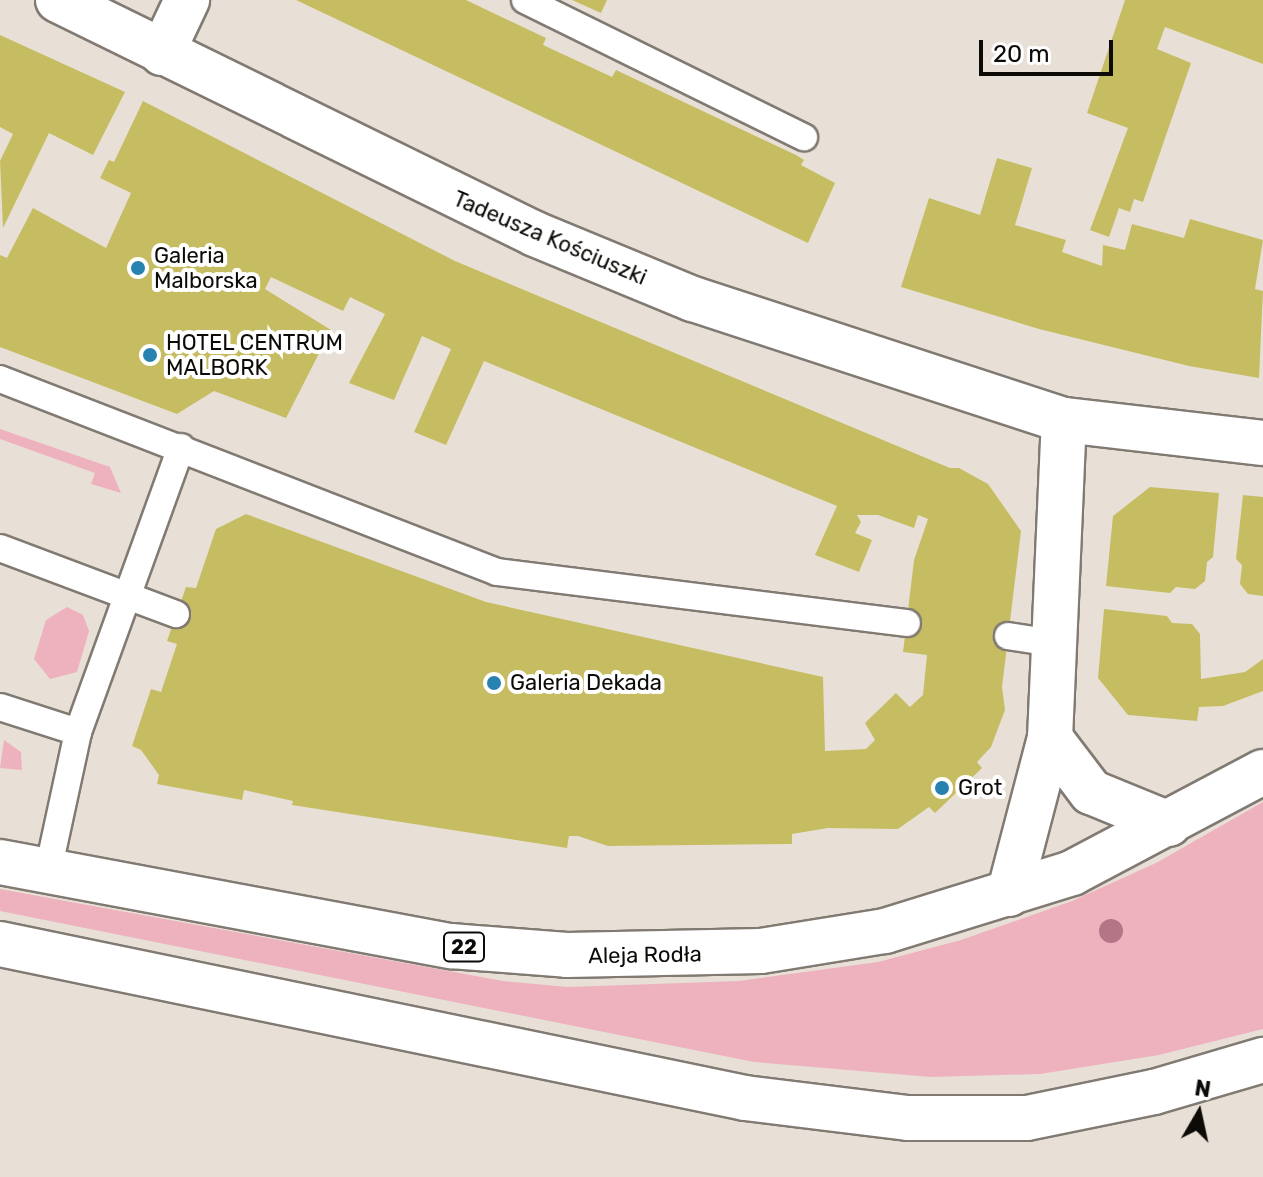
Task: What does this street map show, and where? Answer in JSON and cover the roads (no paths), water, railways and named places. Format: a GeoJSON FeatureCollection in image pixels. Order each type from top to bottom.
{"type":"FeatureCollection","features":[{"type":"Feature","properties":{"kind":"main road","name":"Tadeusza Kościuszki"},"geometry":{"type":"LineString","coordinates":[[58,0],[453,196],[600,261],[827,346],[1064,420],[1263,443]]}},
{"type":"Feature","properties":{"kind":"main road"},"geometry":{"type":"LineString","coordinates":[[162,53],[187,0]]}},
{"type":"Feature","properties":{"kind":"main road"},"geometry":{"type":"LineString","coordinates":[[1009,894],[1050,738],[1064,420]]}},
{"type":"Feature","properties":{"kind":"main road"},"geometry":{"type":"LineString","coordinates":[[1050,738],[1091,792],[1169,824]]}},
{"type":"Feature","properties":{"kind":"main road","name":"Aleja Rodła"},"geometry":{"type":"LineString","coordinates":[[0,862],[451,946],[567,955],[761,951],[885,931],[1072,873],[1263,772]]}},
{"type":"Feature","properties":{"kind":"main road"},"geometry":{"type":"LineString","coordinates":[[0,944],[745,1098],[908,1118],[1027,1118],[1154,1092],[1263,1060]]}},
{"type":"Feature","properties":{"kind":"lane"},"geometry":{"type":"LineString","coordinates":[[528,1],[804,137]]}},
{"type":"Feature","properties":{"kind":"lane"},"geometry":{"type":"LineString","coordinates":[[0,379],[497,572],[907,623]]}},
{"type":"Feature","properties":{"kind":"lane"},"geometry":{"type":"LineString","coordinates":[[48,871],[78,732],[181,447]]}},
{"type":"Feature","properties":{"kind":"lane"},"geometry":{"type":"LineString","coordinates":[[0,548],[176,614]]}},
{"type":"Feature","properties":{"kind":"lane"},"geometry":{"type":"LineString","coordinates":[[1008,636],[1054,643]]}},
{"type":"Feature","properties":{"kind":"lane"},"geometry":{"type":"LineString","coordinates":[[0,707],[78,732]]}},
{"type":"Feature","properties":{"kind":"place","name":"Galeria Malborska"},"geometry":{"type":"Point","coordinates":[138,268]}},
{"type":"Feature","properties":{"kind":"place","name":"HOTEL CENTRUM MALBORK"},"geometry":{"type":"Point","coordinates":[150,355]}},
{"type":"Feature","properties":{"kind":"place","name":"Galeria Dekada"},"geometry":{"type":"Point","coordinates":[494,683]}},
{"type":"Feature","properties":{"kind":"place","name":"Grot"},"geometry":{"type":"Point","coordinates":[942,788]}}]}
